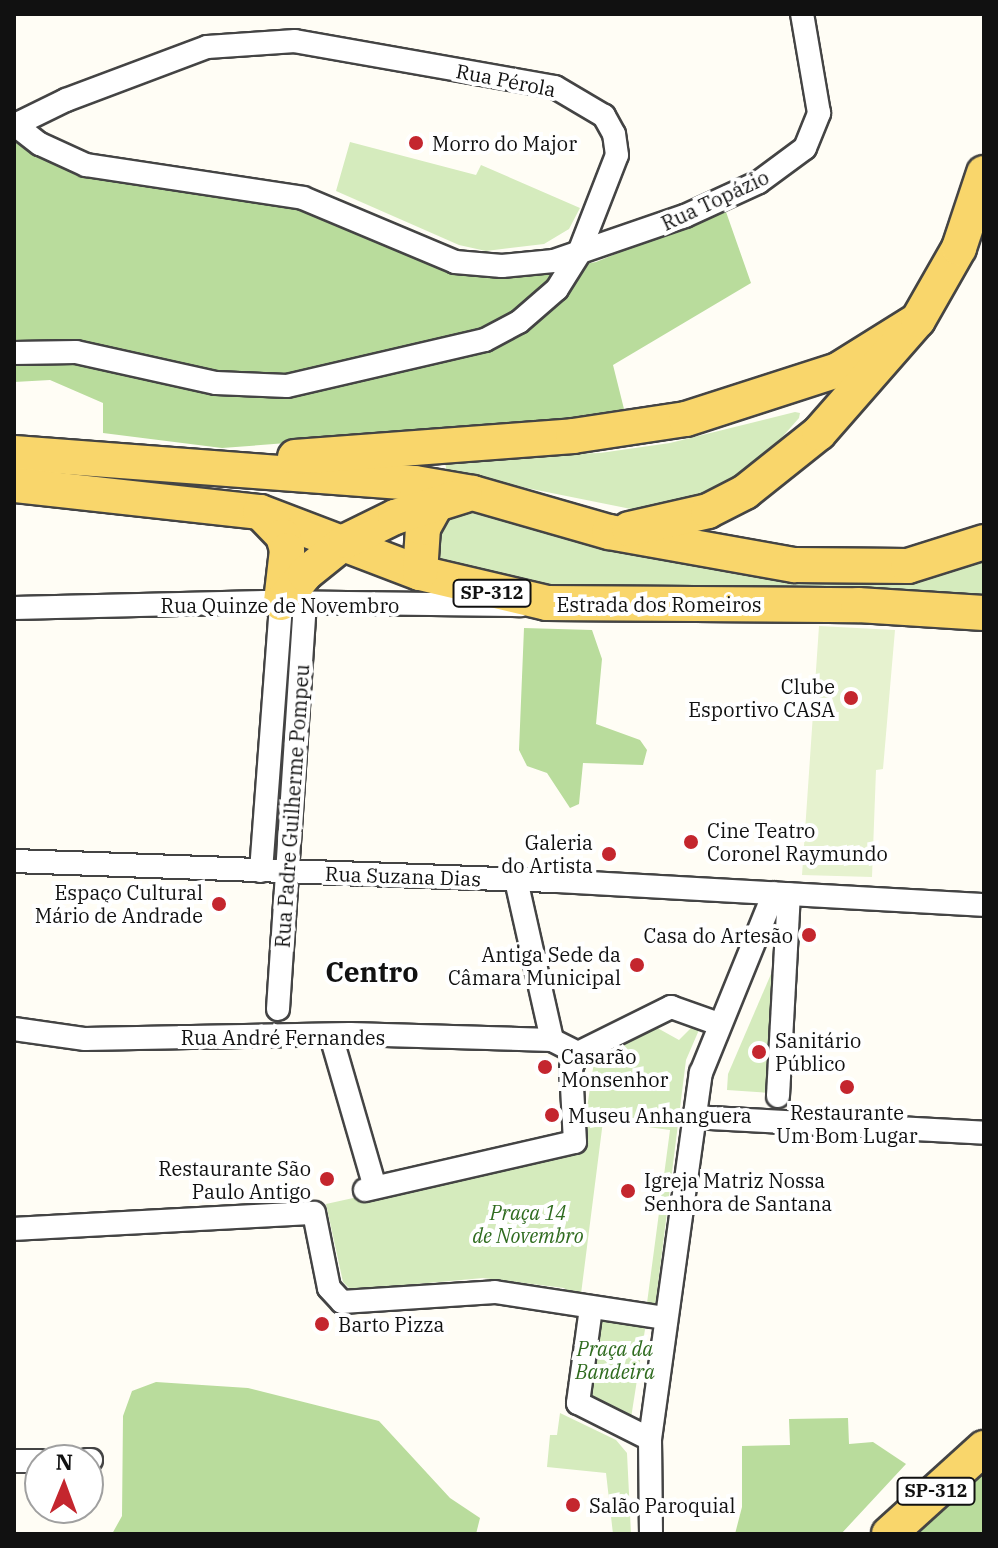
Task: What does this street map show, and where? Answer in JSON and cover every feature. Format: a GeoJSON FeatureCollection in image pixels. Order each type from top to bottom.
{"type":"FeatureCollection","features":[{"type":"Feature","properties":{"kind":"main road"},"geometry":{"type":"LineString","coordinates":[[609,532],[670,523],[745,492],[819,433],[918,320],[959,248],[984,173]]}},
{"type":"Feature","properties":{"kind":"main road"},"geometry":{"type":"LineString","coordinates":[[205,466],[440,443],[573,436],[686,419],[838,370],[918,320]]}},
{"type":"Feature","properties":{"kind":"main road"},"geometry":{"type":"LineString","coordinates":[[14,453],[205,466],[473,493],[609,532],[744,559],[863,568],[943,558],[984,542]]}},
{"type":"Feature","properties":{"kind":"main road","name":"Estrada dos Romeiros"},"geometry":{"type":"LineString","coordinates":[[14,485],[260,512],[346,541],[420,573],[547,603],[858,605],[984,613]]}},
{"type":"Feature","properties":{"kind":"main road"},"geometry":{"type":"LineString","coordinates":[[293,603],[305,574],[346,541],[437,503],[473,493]]}},
{"type":"Feature","properties":{"kind":"main road"},"geometry":{"type":"LineString","coordinates":[[420,573],[423,528],[437,503]]}},
{"type":"Feature","properties":{"kind":"main road"},"geometry":{"type":"LineString","coordinates":[[260,512],[283,536],[293,603]]}},
{"type":"Feature","properties":{"kind":"main road","name":"SP-312"},"geometry":{"type":"LineString","coordinates":[[889,1534],[984,1448]]}},
{"type":"Feature","properties":{"kind":"street","name":"Rua Topázio"},"geometry":{"type":"LineString","coordinates":[[578,255],[759,182],[805,148],[819,113],[802,14]]}},
{"type":"Feature","properties":{"kind":"street","name":"Rua Pérola"},"geometry":{"type":"LineString","coordinates":[[246,41],[295,41],[555,87],[584,100],[604,116],[614,134],[613,175],[578,255],[502,266],[455,262],[303,198],[86,165],[63,157],[14,125],[147,67],[246,41]]}},
{"type":"Feature","properties":{"kind":"street"},"geometry":{"type":"LineString","coordinates":[[14,353],[76,352],[216,383],[287,386],[485,340],[539,306],[578,255]]}},
{"type":"Feature","properties":{"kind":"street","name":"Rua Quinze de Novembro"},"geometry":{"type":"LineString","coordinates":[[14,608],[293,603],[484,608],[547,603]]}},
{"type":"Feature","properties":{"kind":"street","name":"Rua Padre Guilherme Pompeu"},"geometry":{"type":"LineString","coordinates":[[261,871],[293,603]]}},
{"type":"Feature","properties":{"kind":"street","name":"Rua Padre Guilherme Pompeu"},"geometry":{"type":"LineString","coordinates":[[278,1009],[286,872],[293,603]]}},
{"type":"Feature","properties":{"kind":"street","name":"Rua Suzana Dias"},"geometry":{"type":"LineString","coordinates":[[14,861],[516,880],[984,905]]}},
{"type":"Feature","properties":{"kind":"street"},"geometry":{"type":"LineString","coordinates":[[516,880],[552,1040],[578,1053]]}},
{"type":"Feature","properties":{"kind":"street"},"geometry":{"type":"LineString","coordinates":[[651,1534],[650,1439],[664,1318],[701,1073],[719,1024],[782,894]]}},
{"type":"Feature","properties":{"kind":"street"},"geometry":{"type":"LineString","coordinates":[[778,1096],[782,894]]}},
{"type":"Feature","properties":{"kind":"street"},"geometry":{"type":"LineString","coordinates":[[331,1036],[370,1188],[575,1142],[571,1068],[578,1053],[671,1007],[719,1024]]}},
{"type":"Feature","properties":{"kind":"street","name":"Rua André Fernandes"},"geometry":{"type":"LineString","coordinates":[[14,1029],[85,1039],[331,1036],[552,1040]]}},
{"type":"Feature","properties":{"kind":"street"},"geometry":{"type":"LineString","coordinates":[[693,1117],[984,1133]]}},
{"type":"Feature","properties":{"kind":"street"},"geometry":{"type":"LineString","coordinates":[[14,1229],[314,1213],[329,1288],[342,1302],[495,1292],[664,1318]]}},
{"type":"Feature","properties":{"kind":"street"},"geometry":{"type":"LineString","coordinates":[[591,1308],[578,1403],[650,1439]]}},
{"type":"Feature","properties":{"kind":"green space"},"geometry":{"type":"Polygon","coordinates":[[[14,141],[66,169],[265,194],[454,270],[538,273],[596,262],[725,209],[751,283],[613,365],[626,417],[222,448],[103,433],[103,403],[50,380],[14,382],[14,141]]]}},
{"type":"Feature","properties":{"kind":"green space"},"geometry":{"type":"Polygon","coordinates":[[[350,142],[476,175],[481,165],[580,208],[569,229],[544,244],[486,251],[459,245],[336,191],[350,142]]]}},
{"type":"Feature","properties":{"kind":"green space"},"geometry":{"type":"Polygon","coordinates":[[[800,413],[799,418],[777,443],[717,493],[641,511],[447,472],[445,463],[451,458],[600,453],[670,443],[800,413]]]}},
{"type":"Feature","properties":{"kind":"green space"},"geometry":{"type":"Polygon","coordinates":[[[465,511],[597,545],[984,552],[984,599],[564,592],[439,564],[430,546],[445,513],[465,511]]]}},
{"type":"Feature","properties":{"kind":"green space","name":"Clube Esportivo CASA"},"geometry":{"type":"Polygon","coordinates":[[[819,626],[895,630],[883,769],[876,770],[872,877],[802,875],[819,626]]]}},
{"type":"Feature","properties":{"kind":"green space"},"geometry":{"type":"Polygon","coordinates":[[[524,628],[592,630],[602,659],[596,724],[640,740],[647,750],[643,765],[583,763],[579,804],[570,808],[547,773],[527,766],[519,750],[524,628]]]}},
{"type":"Feature","properties":{"kind":"green space"},"geometry":{"type":"Polygon","coordinates":[[[771,974],[777,976],[770,1093],[727,1090],[728,1074],[771,974]]]}},
{"type":"Feature","properties":{"kind":"green space","name":"Praça 14 de Novembro"},"geometry":{"type":"Polygon","coordinates":[[[698,1021],[702,1023],[686,1060],[655,1308],[580,1300],[564,1288],[483,1278],[351,1290],[343,1282],[326,1204],[581,1148],[595,1055],[652,1025],[679,1040],[698,1021]],[[603,1121],[581,1294],[647,1303],[670,1130],[603,1121]]]}},
{"type":"Feature","properties":{"kind":"green space","name":"Praça da Bandeira"},"geometry":{"type":"Polygon","coordinates":[[[597,1315],[646,1323],[631,1418],[585,1396],[597,1315]]]}},
{"type":"Feature","properties":{"kind":"green space"},"geometry":{"type":"Polygon","coordinates":[[[156,1382],[248,1388],[379,1421],[450,1498],[480,1518],[476,1534],[112,1534],[122,1516],[123,1416],[132,1391],[156,1382]]]}},
{"type":"Feature","properties":{"kind":"green space"},"geometry":{"type":"Polygon","coordinates":[[[560,1413],[616,1440],[627,1453],[631,1534],[613,1534],[606,1473],[547,1467],[550,1435],[557,1435],[560,1413]]]}},
{"type":"Feature","properties":{"kind":"green space"},"geometry":{"type":"Polygon","coordinates":[[[848,1418],[849,1444],[873,1442],[906,1464],[841,1534],[735,1534],[742,1507],[742,1446],[790,1445],[789,1419],[848,1418]]]}},
{"type":"Feature","properties":{"kind":"green space"},"geometry":{"type":"Polygon","coordinates":[[[984,1472],[984,1534],[916,1534],[984,1472]]]}},
{"type":"Feature","properties":{"kind":"place","name":"Morro do Major"},"geometry":{"type":"Point","coordinates":[416,143]}},
{"type":"Feature","properties":{"kind":"place","name":"Clube Esportivo CASA"},"geometry":{"type":"Point","coordinates":[851,698]}},
{"type":"Feature","properties":{"kind":"place","name":"Cine Teatro Coronel Raymundo"},"geometry":{"type":"Point","coordinates":[691,842]}},
{"type":"Feature","properties":{"kind":"place","name":"Galeria do Artista"},"geometry":{"type":"Point","coordinates":[609,854]}},
{"type":"Feature","properties":{"kind":"place","name":"Espaço Cultural Mário de Andrade"},"geometry":{"type":"Point","coordinates":[219,904]}},
{"type":"Feature","properties":{"kind":"place","name":"Casa do Artesão"},"geometry":{"type":"Point","coordinates":[809,935]}},
{"type":"Feature","properties":{"kind":"place","name":"Antiga Sede da Câmara Municipal"},"geometry":{"type":"Point","coordinates":[637,965]}},
{"type":"Feature","properties":{"kind":"place","name":"Sanitário Público"},"geometry":{"type":"Point","coordinates":[759,1052]}},
{"type":"Feature","properties":{"kind":"place","name":"Casarão Monsenhor"},"geometry":{"type":"Point","coordinates":[545,1067]}},
{"type":"Feature","properties":{"kind":"place","name":"Restaurante Um Bom Lugar"},"geometry":{"type":"Point","coordinates":[847,1087]}},
{"type":"Feature","properties":{"kind":"place","name":"Museu Anhanguera"},"geometry":{"type":"Point","coordinates":[552,1115]}},
{"type":"Feature","properties":{"kind":"place","name":"Restaurante São Paulo Antigo"},"geometry":{"type":"Point","coordinates":[327,1179]}},
{"type":"Feature","properties":{"kind":"place","name":"Igreja Matriz Nossa Senhora de Santana"},"geometry":{"type":"Point","coordinates":[628,1191]}},
{"type":"Feature","properties":{"kind":"place","name":"Barto Pizza"},"geometry":{"type":"Point","coordinates":[322,1324]}},
{"type":"Feature","properties":{"kind":"place","name":"Salão Paroquial"},"geometry":{"type":"Point","coordinates":[573,1505]}},
{"type":"Feature","properties":{"kind":"district","name":"Centro"},"geometry":{"type":"Point","coordinates":[372,972]}}]}
